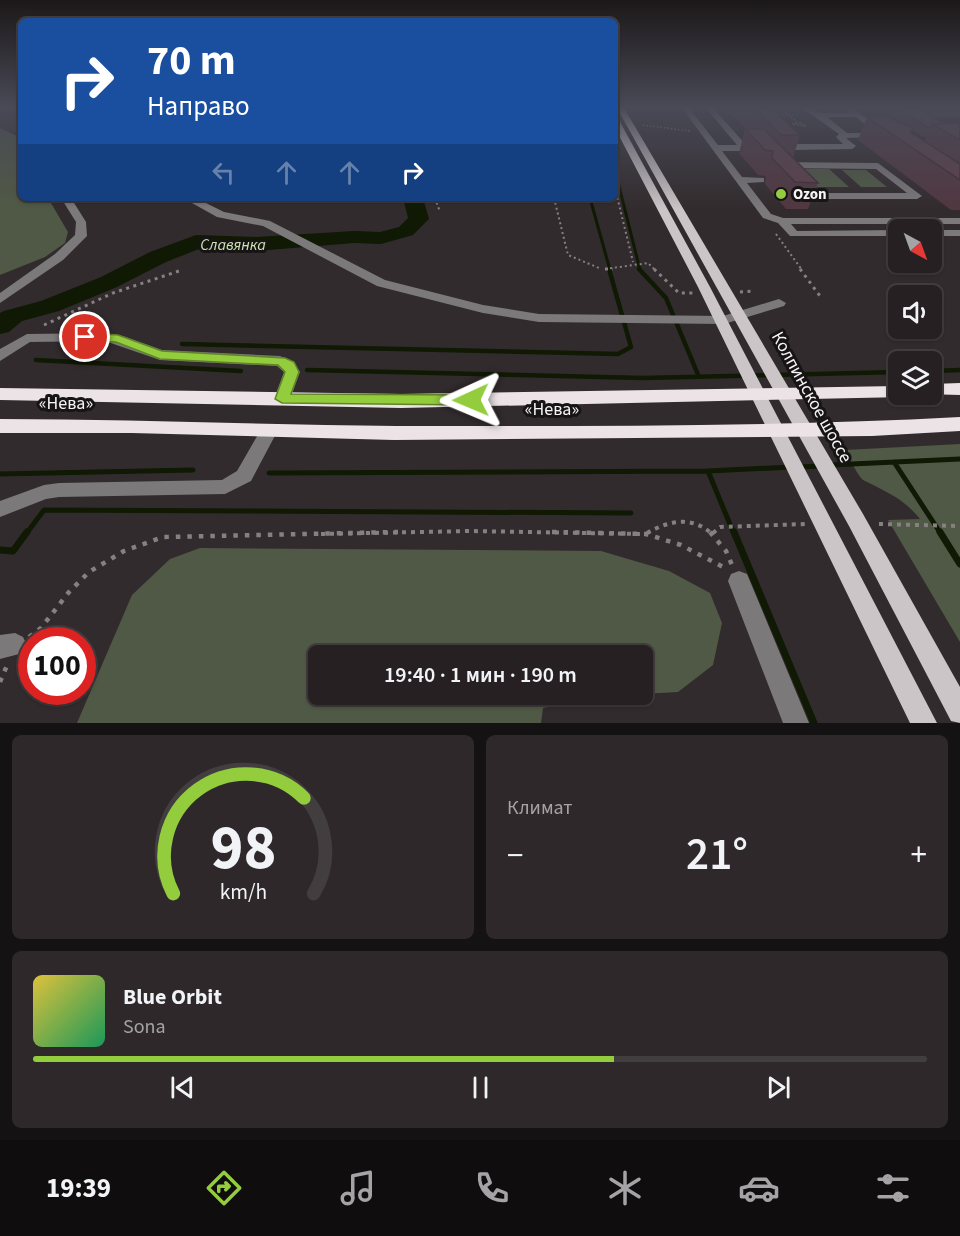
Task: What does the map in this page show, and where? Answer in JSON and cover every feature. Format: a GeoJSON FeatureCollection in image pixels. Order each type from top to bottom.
{"type":"FeatureCollection","features":[{"type":"Feature","properties":{"kind":"highway"},"geometry":{"type":"LineString","coordinates":[[942,390],[960,389]]}},
{"type":"Feature","properties":{"kind":"highway","name":"«Нева»"},"geometry":{"type":"LineString","coordinates":[[6,395],[402,402],[888,392]]}},
{"type":"Feature","properties":{"kind":"highway","name":"«Нева»"},"geometry":{"type":"LineString","coordinates":[[0,426],[394,433],[872,429],[960,424]]}},
{"type":"Feature","properties":{"kind":"main road"},"geometry":{"type":"LineString","coordinates":[[627,142],[704,287],[815,523],[924,723]]}},
{"type":"Feature","properties":{"kind":"main road","name":"Колпинское шоссе"},"geometry":{"type":"LineString","coordinates":[[640,142],[856,520],[960,711]]}},
{"type":"Feature","properties":{"kind":"street"},"geometry":{"type":"LineString","coordinates":[[710,142],[767,216],[782,221],[960,221]]}},
{"type":"Feature","properties":{"kind":"street"},"geometry":{"type":"LineString","coordinates":[[715,148],[744,148],[739,142]]}},
{"type":"Feature","properties":{"kind":"street"},"geometry":{"type":"LineString","coordinates":[[786,142],[791,147],[852,146],[846,142]]}},
{"type":"Feature","properties":{"kind":"street"},"geometry":{"type":"LineString","coordinates":[[776,165],[878,166],[917,196],[804,196],[785,180],[776,165]]}},
{"type":"Feature","properties":{"kind":"street"},"geometry":{"type":"LineString","coordinates":[[740,180],[761,180]]}},
{"type":"Feature","properties":{"kind":"street"},"geometry":{"type":"LineString","coordinates":[[0,299],[59,257],[81,236],[81,222],[68,201]]}},
{"type":"Feature","properties":{"kind":"street"},"geometry":{"type":"LineString","coordinates":[[195,201],[221,215],[266,223],[381,283],[472,307],[539,318],[724,320],[779,303]]}},
{"type":"Feature","properties":{"kind":"street"},"geometry":{"type":"LineString","coordinates":[[782,221],[794,234],[888,233]]}},
{"type":"Feature","properties":{"kind":"street"},"geometry":{"type":"LineString","coordinates":[[942,233],[960,233]]}},
{"type":"Feature","properties":{"kind":"street"},"geometry":{"type":"LineString","coordinates":[[0,356],[27,338],[105,337],[118,339],[160,355],[280,361],[289,365],[292,372],[282,399]]}},
{"type":"Feature","properties":{"kind":"street"},"geometry":{"type":"LineString","coordinates":[[0,509],[44,492],[59,490],[225,487],[244,476],[269,430]]}},
{"type":"Feature","properties":{"kind":"street"},"geometry":{"type":"LineString","coordinates":[[739,581],[796,723]]}},
{"type":"Feature","properties":{"kind":"path"},"geometry":{"type":"LineString","coordinates":[[618,199],[635,263]]}},
{"type":"Feature","properties":{"kind":"path"},"geometry":{"type":"LineString","coordinates":[[436,201],[440,212]]}},
{"type":"Feature","properties":{"kind":"path"},"geometry":{"type":"LineString","coordinates":[[555,201],[568,255],[599,268]]}},
{"type":"Feature","properties":{"kind":"path"},"geometry":{"type":"LineString","coordinates":[[782,221],[772,227],[820,296]]}},
{"type":"Feature","properties":{"kind":"path"},"geometry":{"type":"LineString","coordinates":[[605,270],[642,263]]}},
{"type":"Feature","properties":{"kind":"path"},"geometry":{"type":"LineString","coordinates":[[27,338],[61,315],[93,301],[179,271]]}},
{"type":"Feature","properties":{"kind":"path"},"geometry":{"type":"LineString","coordinates":[[646,534],[660,524],[678,521],[697,523],[713,533],[726,549],[739,581]]}},
{"type":"Feature","properties":{"kind":"path"},"geometry":{"type":"LineString","coordinates":[[713,533],[720,527],[815,523]]}},
{"type":"Feature","properties":{"kind":"path"},"geometry":{"type":"LineString","coordinates":[[879,524],[960,526]]}},
{"type":"Feature","properties":{"kind":"path"},"geometry":{"type":"LineString","coordinates":[[8,646],[40,631],[71,589],[100,563],[129,547],[163,537],[470,531],[646,534],[681,545],[724,566],[739,581]]}},
{"type":"Feature","properties":{"kind":"green space"},"geometry":{"type":"Polygon","coordinates":[[[0,142],[18,142],[18,201],[50,201],[68,232],[65,243],[45,257],[0,275],[0,142]]]}},
{"type":"Feature","properties":{"kind":"green space"},"geometry":{"type":"Polygon","coordinates":[[[798,169],[829,169],[849,187],[816,187],[798,169]]]}},
{"type":"Feature","properties":{"kind":"green space"},"geometry":{"type":"Polygon","coordinates":[[[842,170],[866,170],[887,187],[861,187],[842,170]]]}},
{"type":"Feature","properties":{"kind":"green space"},"geometry":{"type":"Polygon","coordinates":[[[960,444],[960,642],[888,520],[920,519],[901,501],[862,479],[845,450],[960,444]]]}},
{"type":"Feature","properties":{"kind":"green space"},"geometry":{"type":"Polygon","coordinates":[[[200,548],[601,551],[669,571],[710,593],[722,623],[713,665],[678,692],[653,693],[653,645],[308,645],[308,705],[557,705],[543,708],[541,723],[77,723],[85,705],[96,705],[96,679],[132,595],[170,559],[200,548]]]}},
{"type":"Feature","properties":{"kind":"building"},"geometry":{"type":"Polygon","coordinates":[[[757,142],[777,142],[818,183],[795,182],[772,158],[773,151],[765,150],[757,142]]]}},
{"type":"Feature","properties":{"kind":"building"},"geometry":{"type":"Polygon","coordinates":[[[904,142],[925,142],[960,164],[960,180],[904,142]]]}},
{"type":"Feature","properties":{"kind":"waterway"},"geometry":{"type":"LineString","coordinates":[[618,182],[640,270]]}},
{"type":"Feature","properties":{"kind":"waterway","name":"Славянка"},"geometry":{"type":"LineString","coordinates":[[0,326],[13,316],[50,306],[196,242],[256,244],[354,237],[381,238],[406,231],[419,219],[414,201]]}},
{"type":"Feature","properties":{"kind":"waterway"},"geometry":{"type":"LineString","coordinates":[[591,201],[610,270]]}},
{"type":"Feature","properties":{"kind":"waterway"},"geometry":{"type":"LineString","coordinates":[[182,344],[618,354],[631,347],[609,269]]}},
{"type":"Feature","properties":{"kind":"waterway"},"geometry":{"type":"LineString","coordinates":[[639,269],[666,298],[699,377]]}},
{"type":"Feature","properties":{"kind":"waterway"},"geometry":{"type":"LineString","coordinates":[[36,360],[241,371]]}},
{"type":"Feature","properties":{"kind":"waterway"},"geometry":{"type":"LineString","coordinates":[[307,370],[643,378],[699,377]]}},
{"type":"Feature","properties":{"kind":"waterway"},"geometry":{"type":"LineString","coordinates":[[942,371],[960,370]]}},
{"type":"Feature","properties":{"kind":"waterway"},"geometry":{"type":"LineString","coordinates":[[699,377],[888,372]]}},
{"type":"Feature","properties":{"kind":"waterway"},"geometry":{"type":"LineString","coordinates":[[894,462],[960,459]]}},
{"type":"Feature","properties":{"kind":"waterway"},"geometry":{"type":"LineString","coordinates":[[830,465],[894,462]]}},
{"type":"Feature","properties":{"kind":"waterway"},"geometry":{"type":"LineString","coordinates":[[894,462],[941,534]]}},
{"type":"Feature","properties":{"kind":"waterway"},"geometry":{"type":"LineString","coordinates":[[800,467],[822,466]]}},
{"type":"Feature","properties":{"kind":"waterway"},"geometry":{"type":"LineString","coordinates":[[708,471],[792,467]]}},
{"type":"Feature","properties":{"kind":"waterway"},"geometry":{"type":"LineString","coordinates":[[0,474],[193,470]]}},
{"type":"Feature","properties":{"kind":"waterway"},"geometry":{"type":"LineString","coordinates":[[269,473],[708,471]]}},
{"type":"Feature","properties":{"kind":"waterway"},"geometry":{"type":"LineString","coordinates":[[708,471],[734,534]]}},
{"type":"Feature","properties":{"kind":"waterway"},"geometry":{"type":"LineString","coordinates":[[26,534],[44,510],[631,513]]}},
{"type":"Feature","properties":{"kind":"waterway"},"geometry":{"type":"LineString","coordinates":[[0,550],[13,551],[27,532]]}},
{"type":"Feature","properties":{"kind":"waterway"},"geometry":{"type":"LineString","coordinates":[[734,532],[814,723]]}},
{"type":"Feature","properties":{"kind":"waterway"},"geometry":{"type":"LineString","coordinates":[[940,532],[960,564]]}},
{"type":"Feature","properties":{"kind":"place","name":"Ozon"},"geometry":{"type":"Point","coordinates":[781,194]}},
{"type":"Feature","properties":{"kind":"route"},"geometry":{"type":"LineString","coordinates":[[85,337],[118,339],[160,355],[285,362],[292,372],[282,399],[402,402],[471,400]]}}]}
